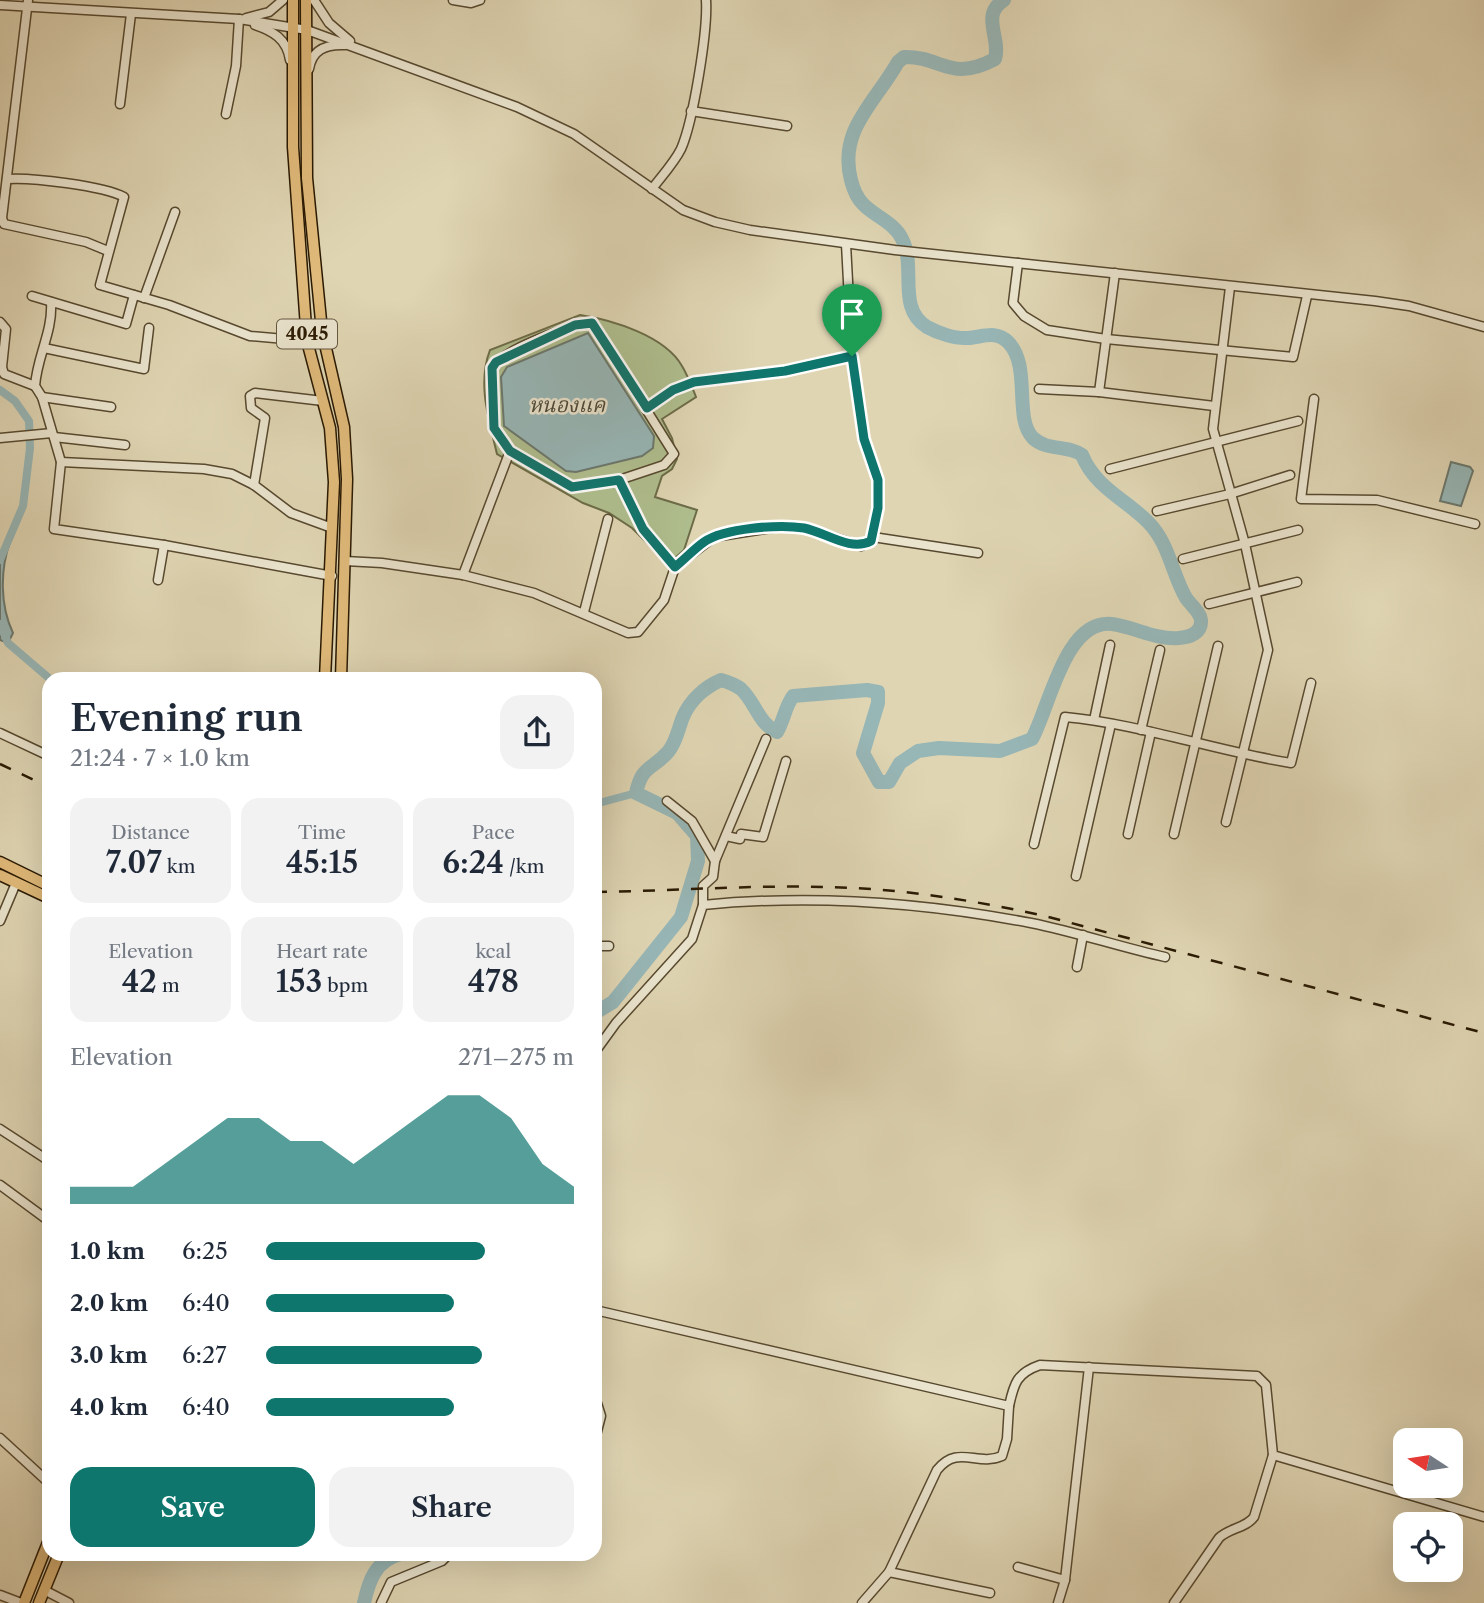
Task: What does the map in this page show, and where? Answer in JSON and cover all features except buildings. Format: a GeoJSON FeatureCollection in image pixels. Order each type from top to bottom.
{"type":"FeatureCollection","features":[{"type":"Feature","properties":{"kind":"main road","name":"4045"},"geometry":{"type":"LineString","coordinates":[[293,0],[293,147],[307,341],[330,428],[334,482],[332,576],[326,672]]}},
{"type":"Feature","properties":{"kind":"main road","name":"4045"},"geometry":{"type":"LineString","coordinates":[[306,0],[307,178],[322,331],[344,427],[347,479],[341,672]]}},
{"type":"Feature","properties":{"kind":"main road"},"geometry":{"type":"LineString","coordinates":[[0,862],[42,893]]}},
{"type":"Feature","properties":{"kind":"main road"},"geometry":{"type":"LineString","coordinates":[[0,875],[42,884]]}},
{"type":"Feature","properties":{"kind":"main road"},"geometry":{"type":"LineString","coordinates":[[22,1603],[42,1556]]}},
{"type":"Feature","properties":{"kind":"main road"},"geometry":{"type":"LineString","coordinates":[[39,1603],[56,1561]]}},
{"type":"Feature","properties":{"kind":"street"},"geometry":{"type":"LineString","coordinates":[[77,10],[79,0]]}},
{"type":"Feature","properties":{"kind":"street"},"geometry":{"type":"LineString","coordinates":[[239,19],[269,12],[283,0]]}},
{"type":"Feature","properties":{"kind":"street"},"geometry":{"type":"LineString","coordinates":[[314,0],[329,23],[358,47]]}},
{"type":"Feature","properties":{"kind":"street"},"geometry":{"type":"LineString","coordinates":[[453,0],[471,3],[480,0]]}},
{"type":"Feature","properties":{"kind":"street"},"geometry":{"type":"LineString","coordinates":[[652,189],[681,150],[691,111],[707,18],[706,0]]}},
{"type":"Feature","properties":{"kind":"street"},"geometry":{"type":"LineString","coordinates":[[28,3],[2,218],[4,224],[86,242],[108,251]]}},
{"type":"Feature","properties":{"kind":"street"},"geometry":{"type":"LineString","coordinates":[[0,5],[28,3],[77,10],[239,19],[307,30],[529,112],[574,134],[683,210],[715,222],[895,250],[1409,306],[1484,327]]}},
{"type":"Feature","properties":{"kind":"street"},"geometry":{"type":"LineString","coordinates":[[120,104],[131,14]]}},
{"type":"Feature","properties":{"kind":"street"},"geometry":{"type":"LineString","coordinates":[[239,19],[267,29],[285,42],[289,52],[293,87]]}},
{"type":"Feature","properties":{"kind":"street"},"geometry":{"type":"LineString","coordinates":[[226,114],[236,66],[239,19]]}},
{"type":"Feature","properties":{"kind":"street"},"geometry":{"type":"LineString","coordinates":[[307,78],[310,62],[318,50],[339,45],[358,47]]}},
{"type":"Feature","properties":{"kind":"street"},"geometry":{"type":"LineString","coordinates":[[691,111],[787,126]]}},
{"type":"Feature","properties":{"kind":"street"},"geometry":{"type":"LineString","coordinates":[[7,179],[62,184],[124,197],[100,285],[250,335],[307,341]]}},
{"type":"Feature","properties":{"kind":"street"},"geometry":{"type":"LineString","coordinates":[[145,298],[174,212]]}},
{"type":"Feature","properties":{"kind":"street"},"geometry":{"type":"LineString","coordinates":[[846,244],[852,356],[864,439],[878,480],[873,537]]}},
{"type":"Feature","properties":{"kind":"street"},"geometry":{"type":"LineString","coordinates":[[1018,263],[1013,303],[1024,316],[1048,330],[1106,339],[1293,357],[1307,296]]}},
{"type":"Feature","properties":{"kind":"street"},"geometry":{"type":"LineString","coordinates":[[1099,392],[1115,274]]}},
{"type":"Feature","properties":{"kind":"street"},"geometry":{"type":"LineString","coordinates":[[1226,822],[1268,650],[1244,544],[1213,429],[1230,287]]}},
{"type":"Feature","properties":{"kind":"street"},"geometry":{"type":"LineString","coordinates":[[32,296],[126,324],[134,295]]}},
{"type":"Feature","properties":{"kind":"street"},"geometry":{"type":"LineString","coordinates":[[35,386],[52,320],[51,302]]}},
{"type":"Feature","properties":{"kind":"street"},"geometry":{"type":"LineString","coordinates":[[0,322],[6,329],[2,367],[5,374],[35,386],[42,397],[61,462],[54,529],[164,545],[332,576]]}},
{"type":"Feature","properties":{"kind":"street"},"geometry":{"type":"LineString","coordinates":[[592,323],[674,454],[664,465],[619,480],[572,487],[510,451],[494,428],[492,368],[506,355],[575,325],[592,323]]}},
{"type":"Feature","properties":{"kind":"street"},"geometry":{"type":"LineString","coordinates":[[44,348],[144,369],[149,328]]}},
{"type":"Feature","properties":{"kind":"street"},"geometry":{"type":"LineString","coordinates":[[647,408],[673,390],[694,382],[785,371],[852,356]]}},
{"type":"Feature","properties":{"kind":"street"},"geometry":{"type":"LineString","coordinates":[[1039,389],[1099,392],[1214,406]]}},
{"type":"Feature","properties":{"kind":"street"},"geometry":{"type":"LineString","coordinates":[[254,485],[265,418],[251,408],[250,396],[255,393],[323,401]]}},
{"type":"Feature","properties":{"kind":"street"},"geometry":{"type":"LineString","coordinates":[[42,397],[111,407]]}},
{"type":"Feature","properties":{"kind":"street"},"geometry":{"type":"LineString","coordinates":[[1314,399],[1301,499],[1377,500],[1475,524]]}},
{"type":"Feature","properties":{"kind":"street"},"geometry":{"type":"LineString","coordinates":[[1110,469],[1298,421]]}},
{"type":"Feature","properties":{"kind":"street"},"geometry":{"type":"LineString","coordinates":[[3,437],[53,435],[125,445]]}},
{"type":"Feature","properties":{"kind":"street"},"geometry":{"type":"LineString","coordinates":[[463,575],[510,451]]}},
{"type":"Feature","properties":{"kind":"street"},"geometry":{"type":"LineString","coordinates":[[61,462],[204,469],[232,474],[254,485],[291,513],[332,528]]}},
{"type":"Feature","properties":{"kind":"street"},"geometry":{"type":"LineString","coordinates":[[1157,512],[1230,494],[1290,475]]}},
{"type":"Feature","properties":{"kind":"street"},"geometry":{"type":"LineString","coordinates":[[619,480],[643,529],[675,567]]}},
{"type":"Feature","properties":{"kind":"street"},"geometry":{"type":"LineString","coordinates":[[584,612],[608,519]]}},
{"type":"Feature","properties":{"kind":"street"},"geometry":{"type":"LineString","coordinates":[[345,561],[382,563],[463,575],[534,593],[584,612],[620,631],[638,632],[664,600],[675,567],[704,542],[714,537],[741,531],[804,528],[861,546],[873,537],[978,553]]}},
{"type":"Feature","properties":{"kind":"street"},"geometry":{"type":"LineString","coordinates":[[1183,559],[1298,530]]}},
{"type":"Feature","properties":{"kind":"street"},"geometry":{"type":"LineString","coordinates":[[159,580],[164,545]]}},
{"type":"Feature","properties":{"kind":"street"},"geometry":{"type":"LineString","coordinates":[[1209,604],[1297,582]]}},
{"type":"Feature","properties":{"kind":"street"},"geometry":{"type":"LineString","coordinates":[[1094,720],[1111,645]]}},
{"type":"Feature","properties":{"kind":"street"},"geometry":{"type":"LineString","coordinates":[[1174,834],[1218,646]]}},
{"type":"Feature","properties":{"kind":"street"},"geometry":{"type":"LineString","coordinates":[[1128,834],[1160,650]]}},
{"type":"Feature","properties":{"kind":"street"},"geometry":{"type":"LineString","coordinates":[[1034,844],[1065,717],[1094,720],[1242,755],[1291,763],[1311,683]]}},
{"type":"Feature","properties":{"kind":"street"},"geometry":{"type":"LineString","coordinates":[[1076,876],[1111,724]]}},
{"type":"Feature","properties":{"kind":"street"},"geometry":{"type":"LineString","coordinates":[[0,733],[42,753]]}},
{"type":"Feature","properties":{"kind":"street"},"geometry":{"type":"LineString","coordinates":[[602,1042],[616,1023],[692,939],[703,905],[703,886],[713,877],[715,861],[766,739]]}},
{"type":"Feature","properties":{"kind":"street"},"geometry":{"type":"LineString","coordinates":[[726,836],[740,839],[741,834],[763,837],[786,761]]}},
{"type":"Feature","properties":{"kind":"street"},"geometry":{"type":"LineString","coordinates":[[667,801],[692,821],[715,861]]}},
{"type":"Feature","properties":{"kind":"street"},"geometry":{"type":"LineString","coordinates":[[0,921],[18,878]]}},
{"type":"Feature","properties":{"kind":"street"},"geometry":{"type":"LineString","coordinates":[[703,905],[796,900],[890,902],[993,916],[1083,935],[1165,957]]}},
{"type":"Feature","properties":{"kind":"street"},"geometry":{"type":"LineString","coordinates":[[1077,967],[1083,935]]}},
{"type":"Feature","properties":{"kind":"street"},"geometry":{"type":"LineString","coordinates":[[602,946],[609,946]]}},
{"type":"Feature","properties":{"kind":"street"},"geometry":{"type":"LineString","coordinates":[[0,1129],[42,1156]]}},
{"type":"Feature","properties":{"kind":"street"},"geometry":{"type":"LineString","coordinates":[[0,1185],[42,1216]]}},
{"type":"Feature","properties":{"kind":"street"},"geometry":{"type":"LineString","coordinates":[[602,1312],[1009,1406]]}},
{"type":"Feature","properties":{"kind":"street"},"geometry":{"type":"LineString","coordinates":[[862,1603],[889,1572],[937,1470],[946,1460],[956,1456],[995,1459],[1002,1456],[1007,1439],[1009,1406],[1023,1371],[1040,1365],[1257,1376],[1266,1385],[1273,1455],[1254,1517],[1250,1522],[1219,1538],[1174,1603]]}},
{"type":"Feature","properties":{"kind":"street"},"geometry":{"type":"LineString","coordinates":[[1058,1603],[1065,1580],[1089,1367]]}},
{"type":"Feature","properties":{"kind":"street"},"geometry":{"type":"LineString","coordinates":[[0,1438],[42,1477]]}},
{"type":"Feature","properties":{"kind":"street"},"geometry":{"type":"LineString","coordinates":[[1273,1455],[1484,1517]]}},
{"type":"Feature","properties":{"kind":"street"},"geometry":{"type":"LineString","coordinates":[[382,1603],[391,1582],[440,1561]]}},
{"type":"Feature","properties":{"kind":"street"},"geometry":{"type":"LineString","coordinates":[[1017,1567],[1065,1580]]}},
{"type":"Feature","properties":{"kind":"street"},"geometry":{"type":"LineString","coordinates":[[889,1572],[990,1593]]}},
{"type":"Feature","properties":{"kind":"street"},"geometry":{"type":"LineString","coordinates":[[44,1590],[69,1603]]}},
{"type":"Feature","properties":{"kind":"street"},"geometry":{"type":"LineString","coordinates":[[0,1595],[22,1603]]}},
{"type":"Feature","properties":{"kind":"green space"},"geometry":{"type":"Polygon","coordinates":[[[580,315],[622,325],[664,346],[682,366],[696,397],[662,419],[672,438],[677,459],[672,469],[662,476],[655,497],[697,510],[684,550],[668,564],[632,528],[609,513],[583,503],[497,454],[484,389],[490,350],[580,315]]]}},
{"type":"Feature","properties":{"kind":"water","name":"หนองแค"},"geometry":{"type":"Polygon","coordinates":[[[588,333],[654,436],[653,448],[642,456],[576,472],[566,471],[504,426],[501,377],[507,367],[588,333]]]}},
{"type":"Feature","properties":{"kind":"water"},"geometry":{"type":"Polygon","coordinates":[[[1451,462],[1470,467],[1473,471],[1461,506],[1440,501],[1451,462]]]}},
{"type":"Feature","properties":{"kind":"water"},"geometry":{"type":"Polygon","coordinates":[[[7,540],[10,542],[4,564],[3,588],[13,633],[8,643],[0,640],[0,555],[7,540]]]}},
{"type":"Feature","properties":{"kind":"waterway"},"geometry":{"type":"LineString","coordinates":[[602,1009],[613,1002],[681,917],[698,861],[697,836],[677,813],[636,793],[644,773],[671,748],[690,705],[709,686],[721,680],[739,688],[765,723],[777,732],[793,696],[867,690],[878,692],[878,703],[863,753],[879,782],[889,782],[900,763],[918,751],[939,748],[1000,751],[1032,739],[1071,649],[1082,635],[1096,626],[1112,624],[1170,638],[1187,637],[1200,628],[1199,614],[1181,589],[1166,549],[1148,522],[1095,476],[1082,455],[1045,445],[1033,438],[1024,418],[1019,364],[1008,342],[994,335],[952,337],[927,327],[918,319],[909,298],[908,262],[902,239],[894,228],[863,204],[852,183],[848,162],[854,132],[898,62],[904,57],[917,58],[956,69],[967,69],[995,59],[993,12],[1004,0]]}},
{"type":"Feature","properties":{"kind":"waterway"},"geometry":{"type":"LineString","coordinates":[[0,390],[15,401],[29,421],[30,448],[23,506],[0,560]]}},
{"type":"Feature","properties":{"kind":"waterway"},"geometry":{"type":"LineString","coordinates":[[0,624],[8,643],[42,672]]}},
{"type":"Feature","properties":{"kind":"waterway"},"geometry":{"type":"LineString","coordinates":[[602,802],[636,793]]}},
{"type":"Feature","properties":{"kind":"waterway"},"geometry":{"type":"LineString","coordinates":[[364,1603],[368,1586],[385,1561]]}},
{"type":"Feature","properties":{"kind":"railway"},"geometry":{"type":"LineString","coordinates":[[0,764],[42,784]]}},
{"type":"Feature","properties":{"kind":"railway"},"geometry":{"type":"LineString","coordinates":[[602,892],[824,887],[908,892],[963,900],[1045,916],[1484,1033]]}},
{"type":"Feature","properties":{"kind":"route"},"geometry":{"type":"LineString","coordinates":[[592,323],[647,408],[673,390],[694,382],[785,371],[852,356],[864,439],[878,480],[878,508],[873,537],[861,546],[804,528],[777,527],[741,531],[704,542],[675,567],[643,529],[619,480],[572,487],[510,451],[494,428],[492,368],[496,362],[575,325],[592,323]]}}]}
